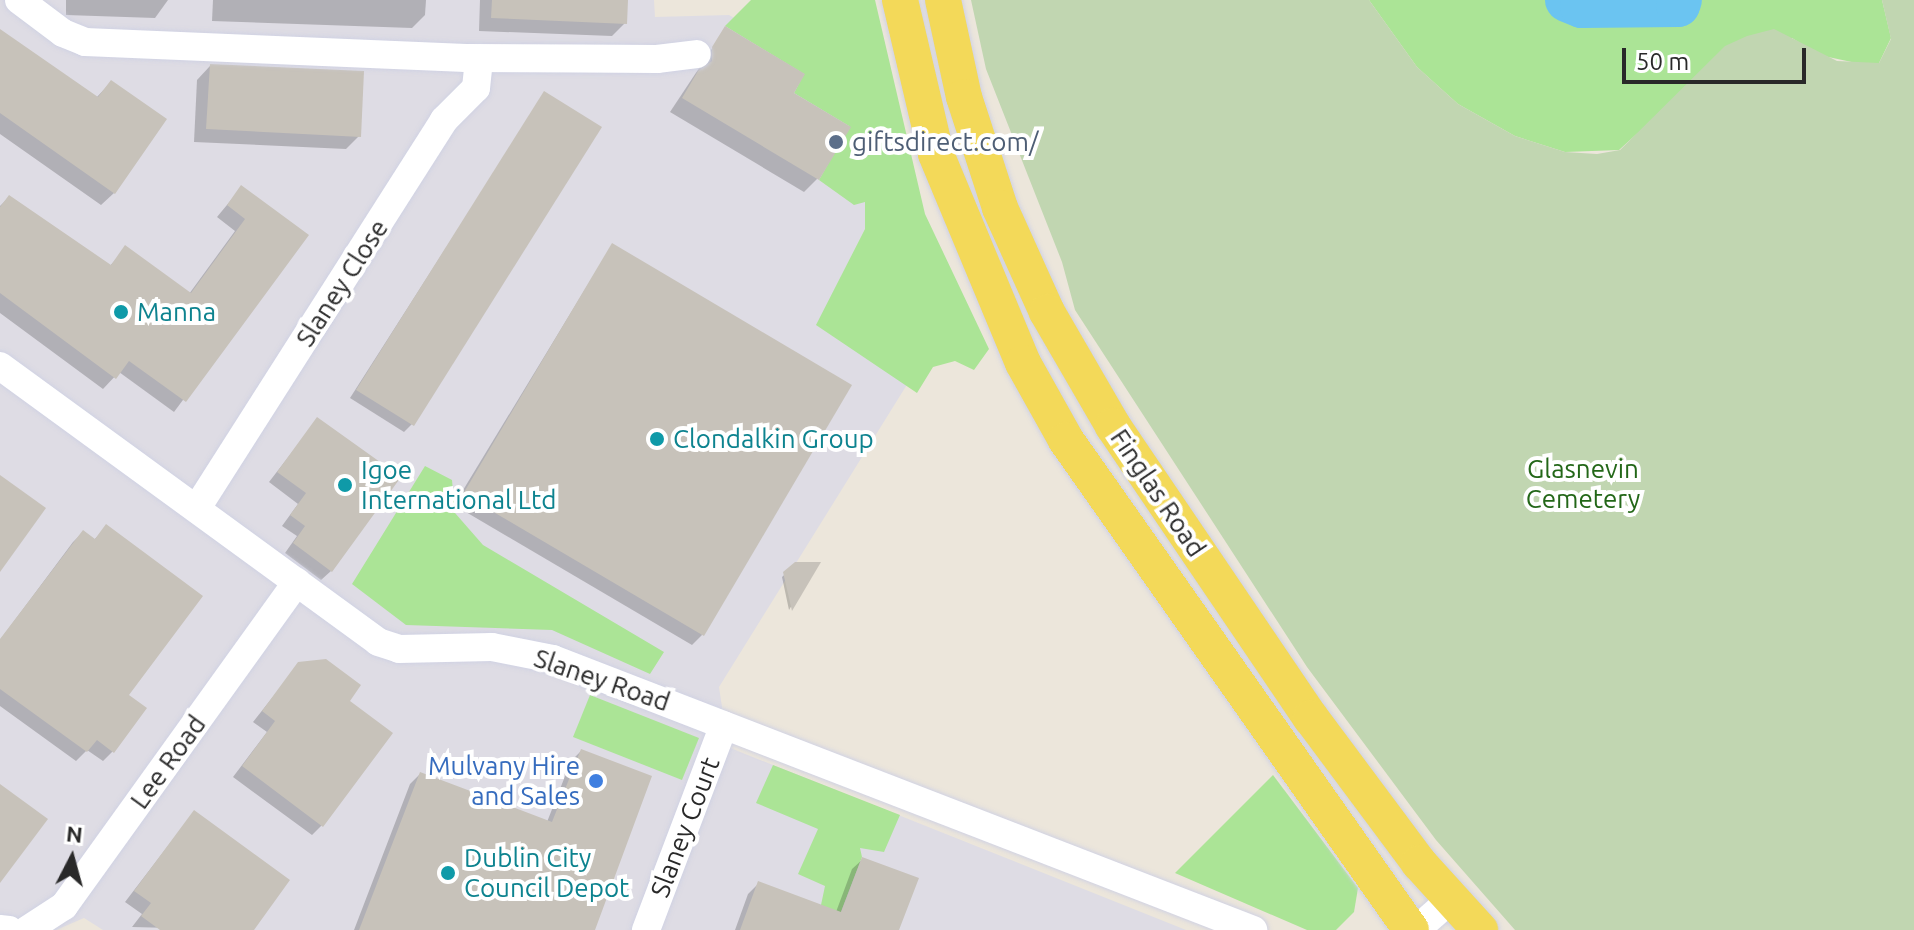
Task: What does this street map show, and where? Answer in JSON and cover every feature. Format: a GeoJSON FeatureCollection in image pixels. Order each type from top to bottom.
{"type":"FeatureCollection","features":[{"type":"Feature","properties":{"kind":"main road","name":"Finglas Road"},"geometry":{"type":"LineString","coordinates":[[900,0],[936,154],[1023,363],[1066,440],[1414,930]]}},
{"type":"Feature","properties":{"kind":"main road","name":"Finglas Road"},"geometry":{"type":"LineString","coordinates":[[943,0],[964,97],[1000,208],[1047,312],[1113,426],[1311,718],[1450,900],[1480,930]]}},
{"type":"Feature","properties":{"kind":"street"},"geometry":{"type":"LineString","coordinates":[[19,0],[63,33],[85,42],[479,58],[657,59],[697,54]]}},
{"type":"Feature","properties":{"kind":"street","name":"Slaney Close"},"geometry":{"type":"LineString","coordinates":[[197,508],[444,120],[476,88],[479,58]]}},
{"type":"Feature","properties":{"kind":"street","name":"Slaney Road"},"geometry":{"type":"LineString","coordinates":[[0,366],[378,642],[399,649],[492,647],[553,659],[1253,930]]}},
{"type":"Feature","properties":{"kind":"street","name":"Lee Road"},"geometry":{"type":"LineString","coordinates":[[27,930],[64,906],[297,582]]}},
{"type":"Feature","properties":{"kind":"street","name":"Slaney Court"},"geometry":{"type":"LineString","coordinates":[[646,930],[724,725]]}},
{"type":"Feature","properties":{"kind":"street"},"geometry":{"type":"LineString","coordinates":[[1414,930],[1450,900]]}},
{"type":"Feature","properties":{"kind":"street"},"geometry":{"type":"LineString","coordinates":[[0,929],[9,930]]}},
{"type":"Feature","properties":{"kind":"shaded area"},"geometry":{"type":"Polygon","coordinates":[[[0,0],[654,0],[655,17],[729,15],[826,72],[869,133],[865,229],[817,325],[908,383],[719,687],[728,747],[1186,930],[103,930],[84,918],[56,930],[0,930],[0,0]]]}},
{"type":"Feature","properties":{"kind":"green space"},"geometry":{"type":"Polygon","coordinates":[[[751,0],[875,0],[925,214],[989,349],[974,370],[955,361],[933,367],[917,393],[816,325],[865,229],[865,202],[854,205],[819,180],[849,126],[794,93],[804,74],[725,26],[751,0]]]}},
{"type":"Feature","properties":{"kind":"green space","name":"Glasnevin Cemetery"},"geometry":{"type":"Polygon","coordinates":[[[971,0],[1369,0],[1417,67],[1458,104],[1515,136],[1565,152],[1597,154],[1620,150],[1725,46],[1747,36],[1774,29],[1837,61],[1879,63],[1891,39],[1882,0],[1914,0],[1914,930],[1515,930],[1436,840],[1307,667],[1075,310],[1062,262],[986,69],[971,0]]]}},
{"type":"Feature","properties":{"kind":"green space"},"geometry":{"type":"Polygon","coordinates":[[[1369,0],[1882,0],[1891,38],[1879,63],[1861,64],[1819,55],[1792,38],[1641,130],[1619,150],[1565,152],[1515,136],[1458,104],[1417,67],[1369,0]]]}},
{"type":"Feature","properties":{"kind":"green space"},"geometry":{"type":"Polygon","coordinates":[[[425,466],[452,480],[455,513],[483,545],[664,652],[650,674],[552,630],[406,625],[352,584],[425,466]]]}},
{"type":"Feature","properties":{"kind":"green space"},"geometry":{"type":"Polygon","coordinates":[[[590,695],[699,738],[682,780],[573,737],[590,695]]]}},
{"type":"Feature","properties":{"kind":"green space"},"geometry":{"type":"Polygon","coordinates":[[[773,765],[900,815],[884,852],[860,848],[862,857],[834,930],[821,905],[825,886],[798,874],[818,829],[756,803],[773,765]]]}},
{"type":"Feature","properties":{"kind":"green space"},"geometry":{"type":"Polygon","coordinates":[[[1273,775],[1358,888],[1354,912],[1336,930],[1307,930],[1175,873],[1273,775]]]}},
{"type":"Feature","properties":{"kind":"building"},"geometry":{"type":"Polygon","coordinates":[[[492,0],[628,0],[627,24],[491,18],[492,0]]]}},
{"type":"Feature","properties":{"kind":"building"},"geometry":{"type":"Polygon","coordinates":[[[725,26],[805,74],[794,93],[851,127],[819,180],[682,98],[698,71],[712,61],[712,47],[725,26]]]}},
{"type":"Feature","properties":{"kind":"building"},"geometry":{"type":"Polygon","coordinates":[[[0,29],[98,97],[111,80],[167,119],[115,194],[0,113],[0,29]]]}},
{"type":"Feature","properties":{"kind":"building"},"geometry":{"type":"Polygon","coordinates":[[[210,64],[364,71],[361,137],[206,129],[210,64]]]}},
{"type":"Feature","properties":{"kind":"building"},"geometry":{"type":"Polygon","coordinates":[[[544,91],[602,127],[414,426],[356,390],[544,91]]]}},
{"type":"Feature","properties":{"kind":"building"},"geometry":{"type":"Polygon","coordinates":[[[241,185],[309,235],[186,402],[129,361],[116,379],[0,293],[0,207],[9,195],[111,265],[125,245],[191,293],[245,219],[227,205],[241,185]]]}},
{"type":"Feature","properties":{"kind":"building","name":"Clondalkin Group"},"geometry":{"type":"Polygon","coordinates":[[[612,243],[852,385],[704,636],[463,494],[612,243]]]}},
{"type":"Feature","properties":{"kind":"building","name":"Igoe International Ltd"},"geometry":{"type":"Polygon","coordinates":[[[317,417],[401,477],[332,572],[293,543],[305,526],[290,515],[306,493],[277,472],[317,417]]]}},
{"type":"Feature","properties":{"kind":"building"},"geometry":{"type":"Polygon","coordinates":[[[0,475],[46,508],[0,572],[0,475]]]}},
{"type":"Feature","properties":{"kind":"building"},"geometry":{"type":"Polygon","coordinates":[[[106,524],[203,596],[129,695],[147,708],[114,753],[97,740],[87,752],[0,689],[0,639],[83,530],[95,539],[106,524]]]}},
{"type":"Feature","properties":{"kind":"building"},"geometry":{"type":"Polygon","coordinates":[[[795,562],[821,562],[792,611],[783,572],[795,562]]]}},
{"type":"Feature","properties":{"kind":"building"},"geometry":{"type":"Polygon","coordinates":[[[326,659],[361,685],[350,701],[393,733],[323,827],[242,766],[275,721],[262,711],[298,662],[326,659]]]}},
{"type":"Feature","properties":{"kind":"building"},"geometry":{"type":"Polygon","coordinates":[[[581,749],[652,776],[595,930],[359,930],[420,772],[552,822],[581,749]]]}},
{"type":"Feature","properties":{"kind":"building"},"geometry":{"type":"Polygon","coordinates":[[[0,784],[48,819],[0,883],[0,784]]]}},
{"type":"Feature","properties":{"kind":"building"},"geometry":{"type":"Polygon","coordinates":[[[194,810],[290,880],[254,930],[160,930],[141,916],[151,903],[134,891],[194,810]]]}},
{"type":"Feature","properties":{"kind":"building"},"geometry":{"type":"Polygon","coordinates":[[[862,857],[919,878],[899,930],[740,930],[758,881],[841,912],[862,857]]]}},
{"type":"Feature","properties":{"kind":"waterway"},"geometry":{"type":"LineString","coordinates":[[1567,0],[1582,6],[1678,5],[1680,0]]}},
{"type":"Feature","properties":{"kind":"place","name":"giftsdirect.com/"},"geometry":{"type":"Point","coordinates":[836,142]}},
{"type":"Feature","properties":{"kind":"place","name":"Manna"},"geometry":{"type":"Point","coordinates":[121,312]}},
{"type":"Feature","properties":{"kind":"place","name":"Clondalkin Group"},"geometry":{"type":"Point","coordinates":[657,439]}},
{"type":"Feature","properties":{"kind":"place","name":"Igoe International Ltd"},"geometry":{"type":"Point","coordinates":[345,485]}},
{"type":"Feature","properties":{"kind":"place","name":"Mulvany Hire and Sales"},"geometry":{"type":"Point","coordinates":[596,781]}},
{"type":"Feature","properties":{"kind":"place","name":"Dublin City Council Depot"},"geometry":{"type":"Point","coordinates":[448,873]}}]}
